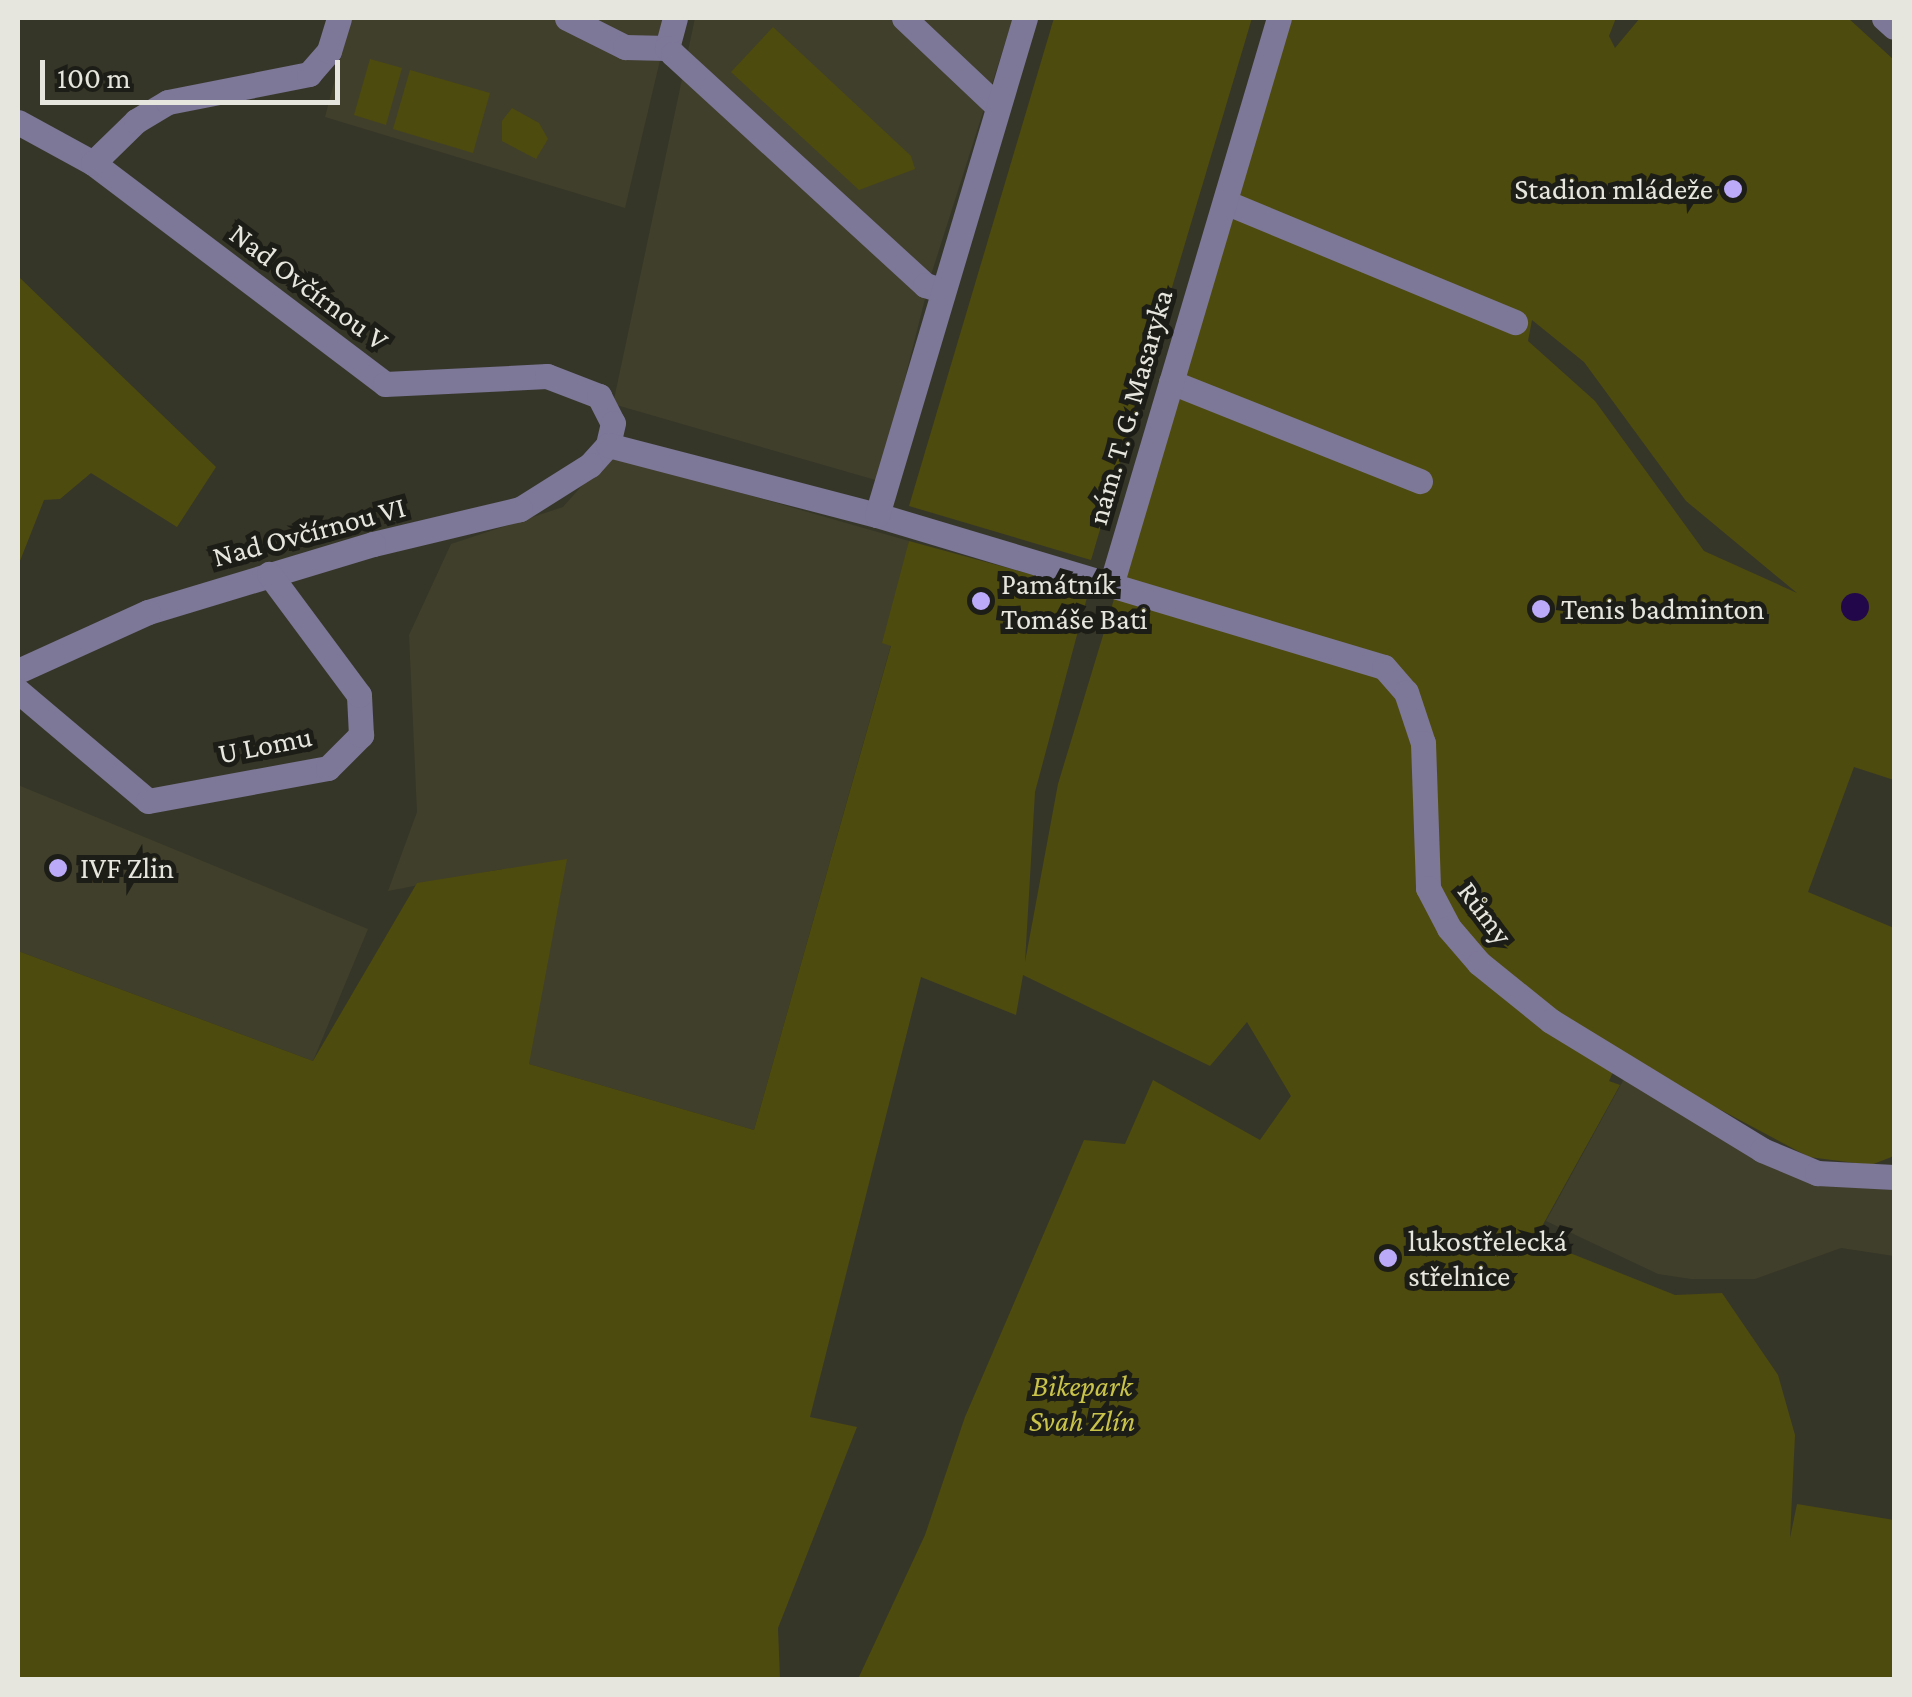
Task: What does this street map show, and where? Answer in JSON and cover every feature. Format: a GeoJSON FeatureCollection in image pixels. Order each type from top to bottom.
{"type":"FeatureCollection","features":[{"type":"Feature","properties":{"kind":"street"},"geometry":{"type":"LineString","coordinates":[[94,163],[136,121],[168,102],[308,74],[329,51],[339,18]]}},
{"type":"Feature","properties":{"kind":"street"},"geometry":{"type":"LineString","coordinates":[[567,18],[625,47],[667,48],[924,285],[941,290]]}},
{"type":"Feature","properties":{"kind":"street"},"geometry":{"type":"LineString","coordinates":[[667,48],[674,18]]}},
{"type":"Feature","properties":{"kind":"street"},"geometry":{"type":"LineString","coordinates":[[904,18],[998,106]]}},
{"type":"Feature","properties":{"kind":"street"},"geometry":{"type":"LineString","coordinates":[[877,515],[1025,18]]}},
{"type":"Feature","properties":{"kind":"street","name":"nám. T. G. Masaryka"},"geometry":{"type":"LineString","coordinates":[[1112,582],[1279,18]]}},
{"type":"Feature","properties":{"kind":"street"},"geometry":{"type":"LineString","coordinates":[[1884,18],[1894,27]]}},
{"type":"Feature","properties":{"kind":"street","name":"Nad Ovčírnou V"},"geometry":{"type":"LineString","coordinates":[[18,122],[94,163],[376,379],[394,387],[568,380],[609,407],[608,445]]}},
{"type":"Feature","properties":{"kind":"street"},"geometry":{"type":"LineString","coordinates":[[1224,202],[1516,322]]}},
{"type":"Feature","properties":{"kind":"street"},"geometry":{"type":"LineString","coordinates":[[1170,382],[1420,481]]}},
{"type":"Feature","properties":{"kind":"street"},"geometry":{"type":"LineString","coordinates":[[608,445],[877,515],[1112,582]]}},
{"type":"Feature","properties":{"kind":"street","name":"Nad Ovčírnou VI"},"geometry":{"type":"LineString","coordinates":[[18,671],[148,612],[269,574],[520,509],[561,487],[608,445]]}},
{"type":"Feature","properties":{"kind":"street","name":"U Lomu"},"geometry":{"type":"LineString","coordinates":[[18,690],[148,801],[328,768],[353,750],[361,736],[359,695],[269,574]]}},
{"type":"Feature","properties":{"kind":"street","name":"Růmy"},"geometry":{"type":"LineString","coordinates":[[1112,582],[1384,667],[1406,692],[1423,743],[1428,888],[1448,928],[1479,964],[1551,1022],[1762,1150],[1817,1173],[1894,1177]]}},
{"type":"Feature","properties":{"kind":"shaded area"},"geometry":{"type":"Polygon","coordinates":[[[351,18],[670,18],[625,208],[325,117],[351,18]]]}},
{"type":"Feature","properties":{"kind":"shaded area"},"geometry":{"type":"Polygon","coordinates":[[[695,18],[1013,18],[931,275],[879,481],[613,404],[695,18]]]}},
{"type":"Feature","properties":{"kind":"shaded area"},"geometry":{"type":"Polygon","coordinates":[[[609,455],[909,541],[891,645],[754,1130],[529,1064],[502,869],[388,891],[417,812],[409,635],[451,544],[563,507],[609,455]]]}},
{"type":"Feature","properties":{"kind":"shaded area"},"geometry":{"type":"Polygon","coordinates":[[[1855,593],[1865,597],[1869,607],[1865,617],[1855,621],[1845,617],[1841,607],[1845,597],[1855,593]]]}},
{"type":"Feature","properties":{"kind":"shaded area"},"geometry":{"type":"Polygon","coordinates":[[[18,785],[368,929],[313,1061],[18,951],[18,785]]]}},
{"type":"Feature","properties":{"kind":"shaded area"},"geometry":{"type":"Polygon","coordinates":[[[1625,1077],[1782,1170],[1894,1182],[1894,1256],[1841,1248],[1755,1279],[1691,1279],[1658,1274],[1546,1221],[1625,1077]]]}},
{"type":"Feature","properties":{"kind":"green space"},"geometry":{"type":"Polygon","coordinates":[[[1054,18],[1252,18],[1091,560],[909,506],[1054,18]]]}},
{"type":"Feature","properties":{"kind":"green space","name":"Bikepark Svah Zlín"},"geometry":{"type":"Polygon","coordinates":[[[1290,18],[1616,18],[1609,36],[1615,48],[1640,18],[1848,18],[1894,60],[1894,780],[1854,767],[1808,892],[1894,928],[1894,1156],[1871,1165],[1809,1157],[1620,1056],[1609,1081],[1620,1085],[1535,1239],[1675,1295],[1722,1293],[1778,1375],[1795,1435],[1790,1538],[1797,1504],[1894,1520],[1894,1679],[858,1679],[925,1535],[965,1417],[1084,1140],[1125,1144],[1153,1080],[1260,1140],[1291,1096],[1247,1022],[1210,1066],[1023,975],[1016,1015],[921,977],[810,1417],[857,1427],[778,1628],[780,1679],[18,1679],[18,951],[313,1061],[417,883],[567,859],[529,1064],[754,1130],[891,646],[882,643],[909,541],[1089,590],[1035,792],[1025,962],[1058,784],[1290,18]],[[1532,320],[1528,341],[1595,401],[1704,551],[1797,593],[1686,501],[1584,362],[1532,320]]]}},
{"type":"Feature","properties":{"kind":"green space"},"geometry":{"type":"Polygon","coordinates":[[[773,27],[911,156],[915,169],[859,190],[731,72],[773,27]]]}},
{"type":"Feature","properties":{"kind":"green space"},"geometry":{"type":"Polygon","coordinates":[[[370,59],[402,68],[386,125],[354,115],[370,59]]]}},
{"type":"Feature","properties":{"kind":"green space"},"geometry":{"type":"Polygon","coordinates":[[[410,70],[490,93],[473,153],[393,129],[410,70]]]}},
{"type":"Feature","properties":{"kind":"green space"},"geometry":{"type":"Polygon","coordinates":[[[512,108],[539,123],[548,139],[536,159],[502,141],[502,121],[512,108]]]}},
{"type":"Feature","properties":{"kind":"green space"},"geometry":{"type":"Polygon","coordinates":[[[20,278],[216,467],[177,527],[91,473],[60,499],[44,500],[18,566],[20,278]]]}},
{"type":"Feature","properties":{"kind":"place","name":"Stadion mládeže"},"geometry":{"type":"Point","coordinates":[1733,189]}},
{"type":"Feature","properties":{"kind":"place","name":"Památník Tomáše Bati"},"geometry":{"type":"Point","coordinates":[981,601]}},
{"type":"Feature","properties":{"kind":"place","name":"Tenis badminton"},"geometry":{"type":"Point","coordinates":[1541,609]}},
{"type":"Feature","properties":{"kind":"place","name":"IVF Zlin"},"geometry":{"type":"Point","coordinates":[58,868]}},
{"type":"Feature","properties":{"kind":"place","name":"lukostřelecká střelnice"},"geometry":{"type":"Point","coordinates":[1388,1258]}}]}
